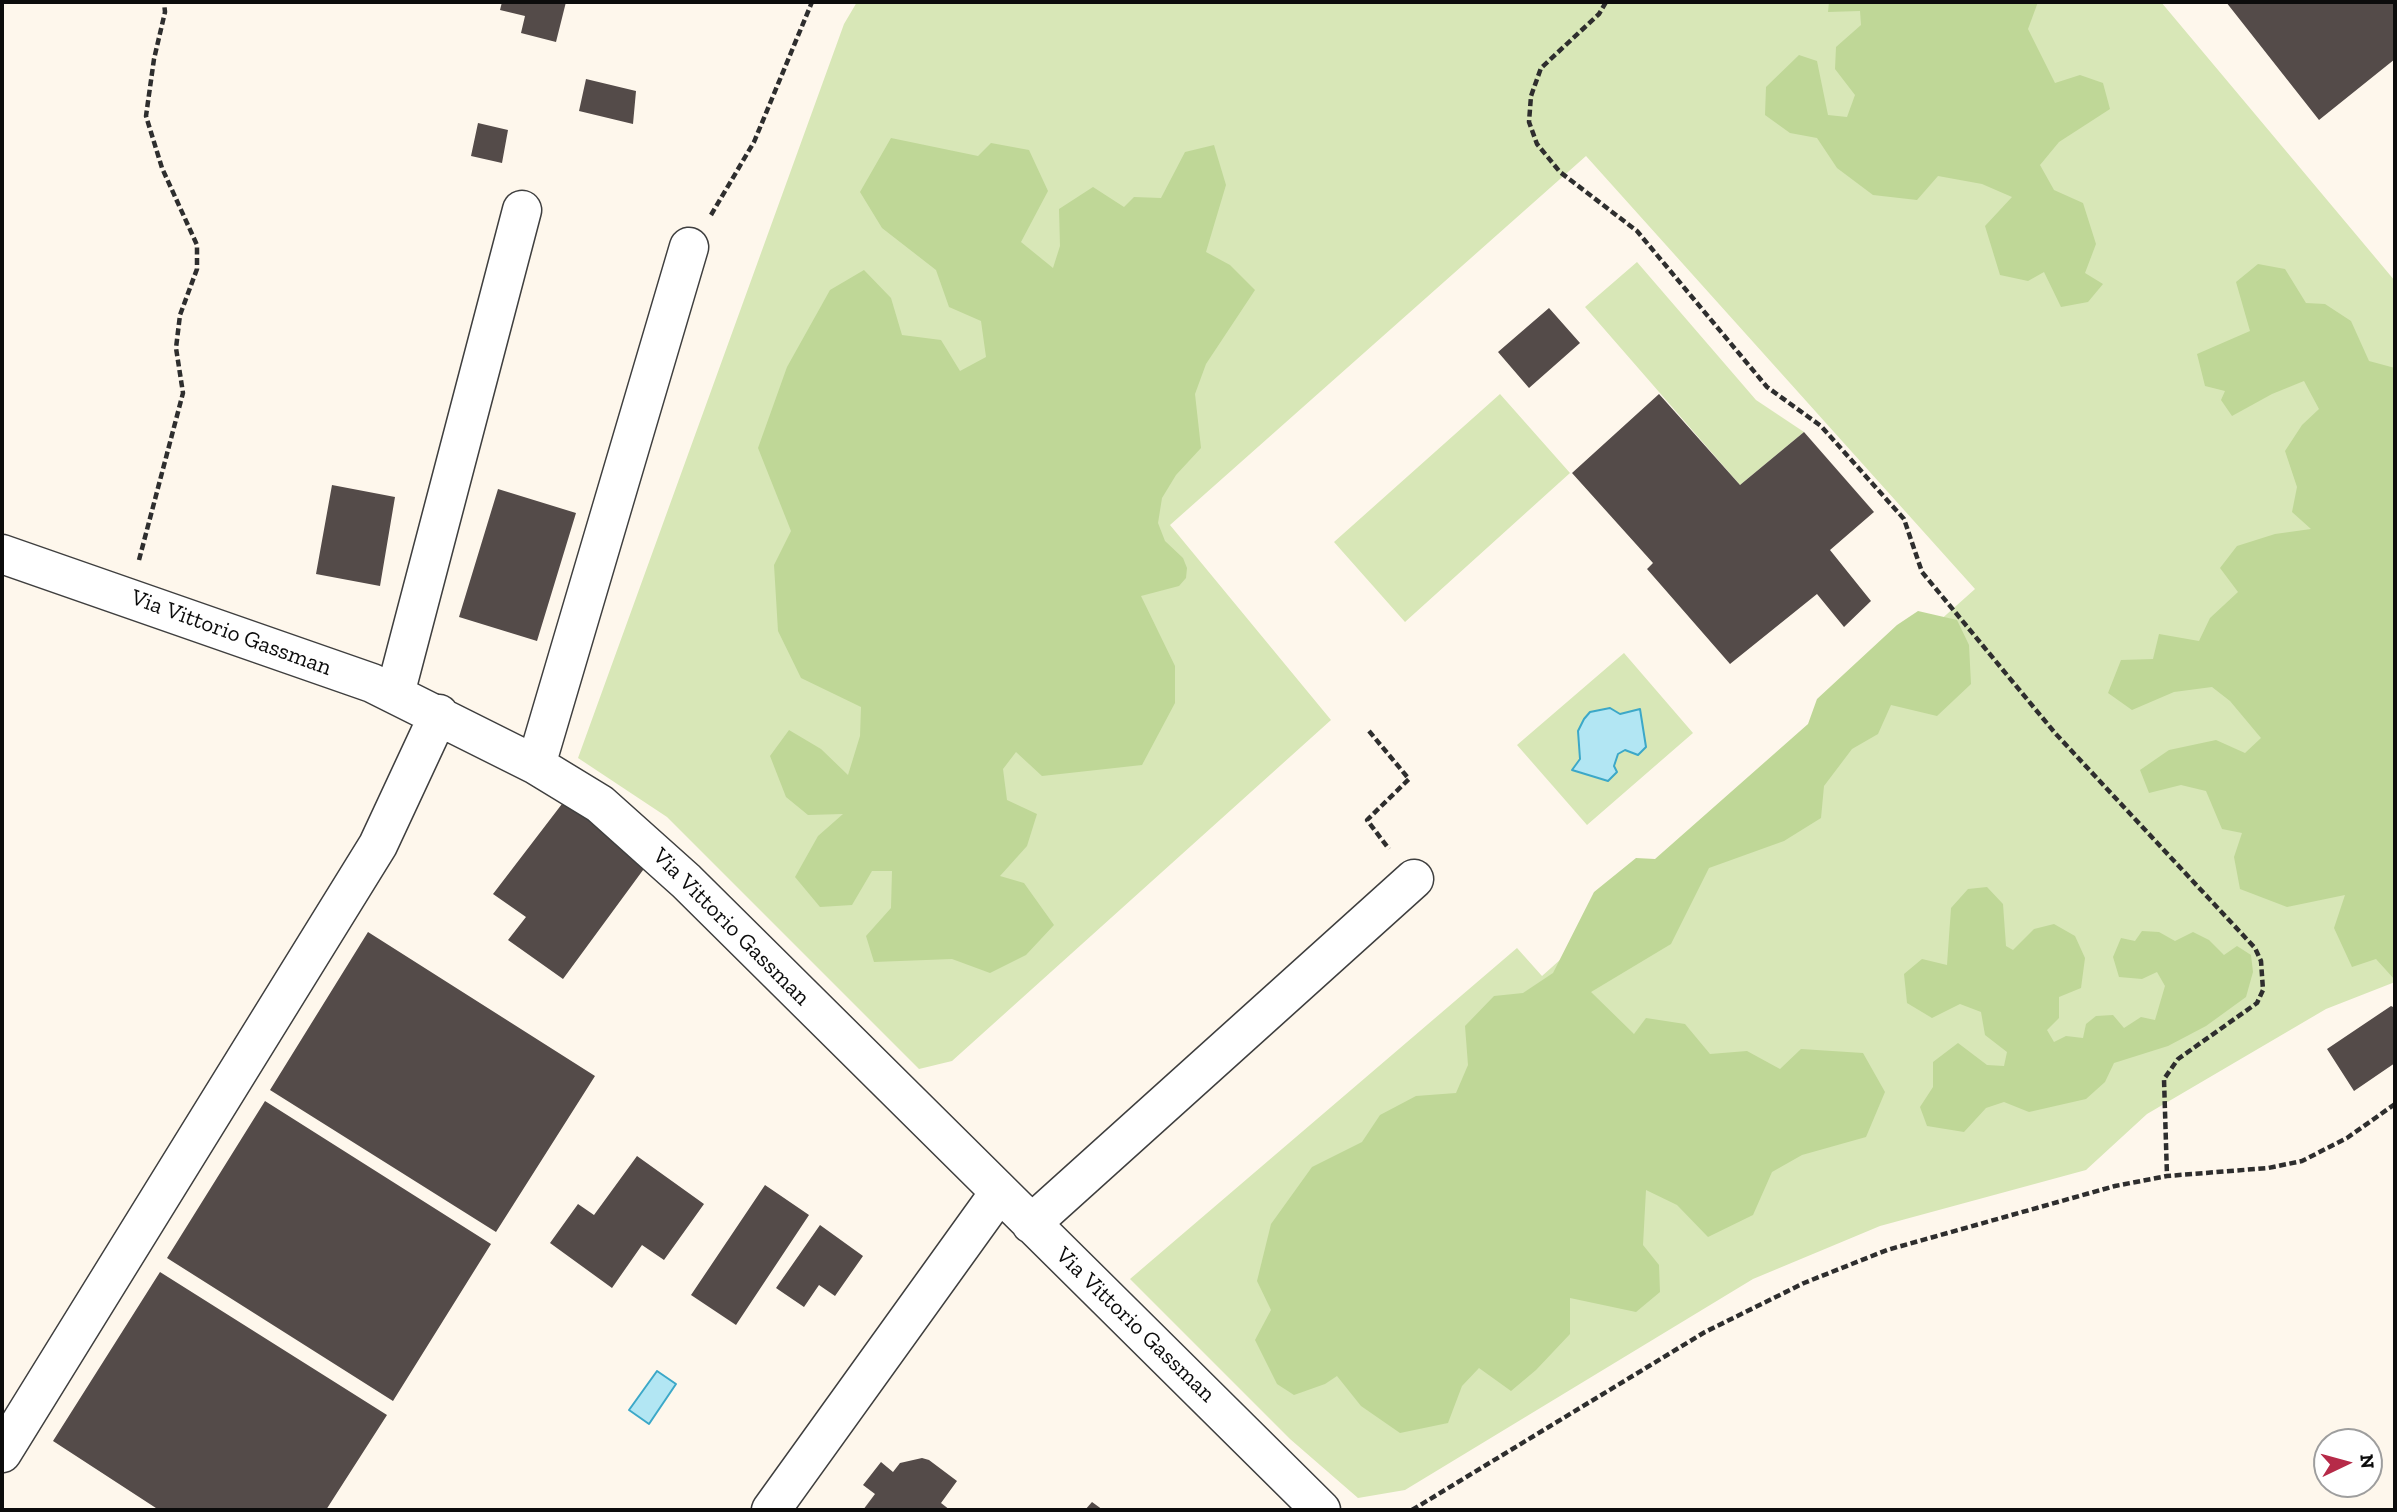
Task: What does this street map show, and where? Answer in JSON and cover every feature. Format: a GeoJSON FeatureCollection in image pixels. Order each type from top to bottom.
{"type":"FeatureCollection","features":[{"type":"Feature","properties":{"kind":"street"},"geometry":{"type":"LineString","coordinates":[[395,694],[522,210]]}},
{"type":"Feature","properties":{"kind":"street"},"geometry":{"type":"LineString","coordinates":[[536,765],[689,247]]}},
{"type":"Feature","properties":{"kind":"street","name":"Via Vittorio Gassman"},"geometry":{"type":"LineString","coordinates":[[2,554],[130,597],[395,694],[536,765],[600,804],[640,838],[1321,1510]]}},
{"type":"Feature","properties":{"kind":"street"},"geometry":{"type":"LineString","coordinates":[[2,1453],[378,845],[439,714]]}},
{"type":"Feature","properties":{"kind":"street"},"geometry":{"type":"LineString","coordinates":[[1031,1224],[1414,879]]}},
{"type":"Feature","properties":{"kind":"street"},"geometry":{"type":"LineString","coordinates":[[771,1510],[999,1193]]}},
{"type":"Feature","properties":{"kind":"path"},"geometry":{"type":"LineString","coordinates":[[130,597],[183,393],[176,348],[180,315],[197,269],[197,245],[162,168],[146,116],[154,59],[165,12],[164,2]]}},
{"type":"Feature","properties":{"kind":"path"},"geometry":{"type":"LineString","coordinates":[[689,247],[719,204],[754,142],[812,2]]}},
{"type":"Feature","properties":{"kind":"path"},"geometry":{"type":"LineString","coordinates":[[1606,2],[1599,14],[1541,68],[1531,96],[1529,122],[1537,144],[1560,172],[1637,231],[1767,387],[1821,426],[1904,519],[1922,572],[2055,733],[2255,948],[2261,961],[2263,990],[2257,1003],[2178,1059],[2164,1079],[2167,1176]]}},
{"type":"Feature","properties":{"kind":"path"},"geometry":{"type":"LineString","coordinates":[[1369,731],[1409,779],[1367,820],[1414,879]]}},
{"type":"Feature","properties":{"kind":"path"},"geometry":{"type":"LineString","coordinates":[[1412,1510],[1705,1332],[1804,1283],[1887,1250],[2115,1186],[2167,1176],[2268,1167],[2302,1161],[2347,1138],[2395,1104]]}},
{"type":"Feature","properties":{"kind":"green space"},"geometry":{"type":"Polygon","coordinates":[[[857,2],[2161,2],[2395,281],[2395,982],[2326,1009],[2147,1114],[2086,1170],[1880,1226],[1753,1279],[1405,1490],[1358,1498],[1290,1439],[1130,1279],[1517,948],[1542,976],[1975,589],[1586,156],[1170,525],[1331,720],[952,1061],[919,1069],[667,817],[578,758],[844,24],[857,2]]]}},
{"type":"Feature","properties":{"kind":"green space"},"geometry":{"type":"Polygon","coordinates":[[[1829,2],[2038,2],[2028,29],[2055,83],[2080,75],[2103,83],[2110,109],[2059,142],[2040,165],[2054,190],[2083,203],[2096,244],[2085,273],[2103,284],[2088,302],[2061,307],[2044,272],[2028,281],[2000,275],[1985,226],[2012,197],[1982,184],[1938,176],[1917,200],[1873,195],[1837,168],[1817,138],[1790,133],[1765,115],[1766,87],[1799,55],[1817,61],[1828,115],[1847,117],[1855,95],[1835,69],[1836,47],[1861,25],[1860,11],[1828,12],[1829,2]]]}},
{"type":"Feature","properties":{"kind":"green space"},"geometry":{"type":"Polygon","coordinates":[[[891,138],[978,156],[991,143],[1029,150],[1048,191],[1021,242],[1053,268],[1060,246],[1059,209],[1093,187],[1124,207],[1134,197],[1161,198],[1185,152],[1214,145],[1226,185],[1206,252],[1230,265],[1255,290],[1206,364],[1195,394],[1201,448],[1176,475],[1162,498],[1158,523],[1165,541],[1183,558],[1187,568],[1186,578],[1179,586],[1141,596],[1175,666],[1175,703],[1142,765],[1042,776],[1016,752],[1003,769],[1007,800],[1037,814],[1027,846],[1000,876],[1024,883],[1054,925],[1026,955],[990,973],[952,959],[874,962],[866,936],[891,908],[892,871],[872,871],[852,905],[820,907],[795,877],[818,836],[843,814],[808,815],[786,797],[770,756],[789,730],[821,749],[848,775],[860,736],[861,707],[801,678],[778,631],[774,565],[791,531],[758,448],[787,367],[830,290],[864,270],[891,298],[902,335],[941,340],[960,371],[986,357],[981,321],[949,307],[936,270],[882,228],[860,192],[891,138]]]}},
{"type":"Feature","properties":{"kind":"green space"},"geometry":{"type":"Polygon","coordinates":[[[1637,262],[1756,400],[1804,432],[1740,485],[1585,307],[1637,262]]]}},
{"type":"Feature","properties":{"kind":"green space"},"geometry":{"type":"Polygon","coordinates":[[[2258,264],[2285,269],[2306,303],[2325,304],[2351,321],[2369,361],[2395,368],[2395,980],[2376,959],[2352,967],[2334,928],[2345,895],[2287,907],[2240,889],[2234,857],[2242,833],[2222,829],[2206,791],[2181,785],[2149,793],[2140,770],[2169,750],[2216,740],[2245,753],[2261,738],[2230,701],[2212,687],[2174,692],[2132,710],[2108,693],[2121,660],[2153,659],[2159,634],[2199,641],[2210,618],[2238,592],[2220,568],[2237,546],[2275,534],[2311,529],[2292,512],[2297,487],[2285,451],[2302,425],[2319,409],[2304,381],[2272,394],[2232,416],[2221,400],[2225,391],[2205,386],[2197,354],[2250,331],[2236,282],[2258,264]]]}},
{"type":"Feature","properties":{"kind":"green space"},"geometry":{"type":"Polygon","coordinates":[[[1500,394],[1570,473],[1405,622],[1334,542],[1500,394]]]}},
{"type":"Feature","properties":{"kind":"green space"},"geometry":{"type":"Polygon","coordinates":[[[1918,611],[1957,620],[1969,645],[1971,684],[1937,716],[1891,705],[1878,734],[1852,749],[1824,786],[1821,818],[1784,841],[1709,868],[1671,944],[1591,992],[1634,1034],[1646,1018],[1685,1024],[1710,1054],[1747,1051],[1780,1069],[1801,1049],[1863,1053],[1885,1092],[1866,1137],[1802,1155],[1772,1172],[1753,1215],[1708,1237],[1677,1205],[1646,1190],[1643,1245],[1659,1265],[1660,1292],[1636,1312],[1570,1298],[1570,1334],[1536,1370],[1511,1391],[1479,1368],[1462,1386],[1448,1423],[1400,1433],[1361,1406],[1337,1376],[1325,1384],[1294,1395],[1277,1384],[1255,1340],[1271,1310],[1257,1281],[1271,1224],[1312,1167],[1362,1142],[1380,1115],[1416,1096],[1456,1093],[1468,1065],[1465,1026],[1494,996],[1523,993],[1553,973],[1594,892],[1636,858],[1655,859],[1808,724],[1817,699],[1897,625],[1918,611]]]}},
{"type":"Feature","properties":{"kind":"green space"},"geometry":{"type":"Polygon","coordinates":[[[1624,653],[1693,733],[1587,825],[1517,745],[1624,653]]]}},
{"type":"Feature","properties":{"kind":"green space"},"geometry":{"type":"Polygon","coordinates":[[[1987,887],[2003,904],[2006,946],[2013,950],[2034,929],[2054,924],[2075,936],[2085,958],[2081,988],[2059,997],[2059,1018],[2047,1030],[2054,1042],[2066,1036],[2083,1038],[2086,1024],[2096,1016],[2113,1015],[2124,1028],[2141,1017],[2155,1020],[2165,986],[2157,972],[2142,979],[2119,977],[2113,957],[2121,938],[2135,941],[2142,931],[2159,932],[2175,941],[2193,932],[2209,940],[2224,955],[2237,946],[2251,955],[2253,972],[2246,997],[2206,1026],[2168,1046],[2114,1063],[2105,1082],[2086,1099],[2029,1112],[2004,1102],[1986,1108],[1964,1132],[1927,1126],[1920,1107],[1933,1087],[1933,1062],[1958,1043],[1987,1065],[2004,1066],[2007,1052],[1985,1035],[1981,1012],[1960,1004],[1932,1018],[1907,1003],[1904,974],[1922,959],[1947,965],[1951,908],[1968,889],[1987,887]]]}},
{"type":"Feature","properties":{"kind":"water"},"geometry":{"type":"Polygon","coordinates":[[[1610,708],[1620,714],[1640,709],[1646,747],[1638,755],[1625,750],[1618,754],[1614,766],[1617,772],[1608,781],[1572,770],[1580,759],[1578,731],[1584,719],[1590,712],[1610,708]]]}},
{"type":"Feature","properties":{"kind":"water"},"geometry":{"type":"Polygon","coordinates":[[[657,1371],[676,1384],[649,1424],[629,1410],[657,1371]]]}},
{"type":"Feature","properties":{"kind":"building"},"geometry":{"type":"Polygon","coordinates":[[[502,2],[566,2],[556,42],[521,33],[525,16],[500,10],[502,2]]]}},
{"type":"Feature","properties":{"kind":"building"},"geometry":{"type":"Polygon","coordinates":[[[2226,2],[2395,2],[2395,59],[2319,120],[2226,2]]]}},
{"type":"Feature","properties":{"kind":"building"},"geometry":{"type":"Polygon","coordinates":[[[586,79],[636,91],[633,124],[579,111],[586,79]]]}},
{"type":"Feature","properties":{"kind":"building"},"geometry":{"type":"Polygon","coordinates":[[[478,123],[508,130],[502,163],[471,156],[478,123]]]}},
{"type":"Feature","properties":{"kind":"building"},"geometry":{"type":"Polygon","coordinates":[[[1549,308],[1580,343],[1529,388],[1498,352],[1549,308]]]}},
{"type":"Feature","properties":{"kind":"building"},"geometry":{"type":"Polygon","coordinates":[[[1659,394],[1740,485],[1804,432],[1874,512],[1830,550],[1871,601],[1844,627],[1817,594],[1730,664],[1647,569],[1653,563],[1572,473],[1659,394]]]}},
{"type":"Feature","properties":{"kind":"building"},"geometry":{"type":"Polygon","coordinates":[[[332,485],[395,497],[380,586],[316,574],[332,485]]]}},
{"type":"Feature","properties":{"kind":"building"},"geometry":{"type":"Polygon","coordinates":[[[498,489],[576,513],[537,641],[459,617],[498,489]]]}},
{"type":"Feature","properties":{"kind":"building"},"geometry":{"type":"Polygon","coordinates":[[[565,800],[646,866],[563,979],[508,940],[526,917],[493,894],[565,800]]]}},
{"type":"Feature","properties":{"kind":"building"},"geometry":{"type":"Polygon","coordinates":[[[368,932],[595,1076],[496,1232],[270,1090],[368,932]]]}},
{"type":"Feature","properties":{"kind":"building"},"geometry":{"type":"Polygon","coordinates":[[[2391,1006],[2395,1008],[2395,1063],[2354,1091],[2327,1049],[2391,1006]]]}},
{"type":"Feature","properties":{"kind":"building"},"geometry":{"type":"Polygon","coordinates":[[[265,1101],[491,1244],[393,1401],[167,1258],[265,1101]]]}},
{"type":"Feature","properties":{"kind":"building"},"geometry":{"type":"Polygon","coordinates":[[[637,1156],[704,1204],[664,1260],[642,1245],[612,1288],[550,1243],[578,1204],[594,1215],[637,1156]]]}},
{"type":"Feature","properties":{"kind":"building"},"geometry":{"type":"Polygon","coordinates":[[[765,1185],[809,1215],[736,1325],[691,1295],[765,1185]]]}},
{"type":"Feature","properties":{"kind":"building"},"geometry":{"type":"Polygon","coordinates":[[[820,1225],[863,1256],[835,1296],[819,1285],[804,1307],[776,1288],[820,1225]]]}},
{"type":"Feature","properties":{"kind":"building"},"geometry":{"type":"Polygon","coordinates":[[[160,1272],[387,1415],[326,1510],[159,1510],[53,1441],[160,1272]]]}},
{"type":"Feature","properties":{"kind":"building"},"geometry":{"type":"Polygon","coordinates":[[[922,1458],[929,1460],[957,1481],[941,1503],[950,1510],[863,1510],[875,1494],[863,1485],[881,1462],[893,1472],[900,1463],[922,1458]]]}},
{"type":"Feature","properties":{"kind":"building"},"geometry":{"type":"Polygon","coordinates":[[[1092,1502],[1103,1510],[1085,1510],[1092,1502]]]}}]}
